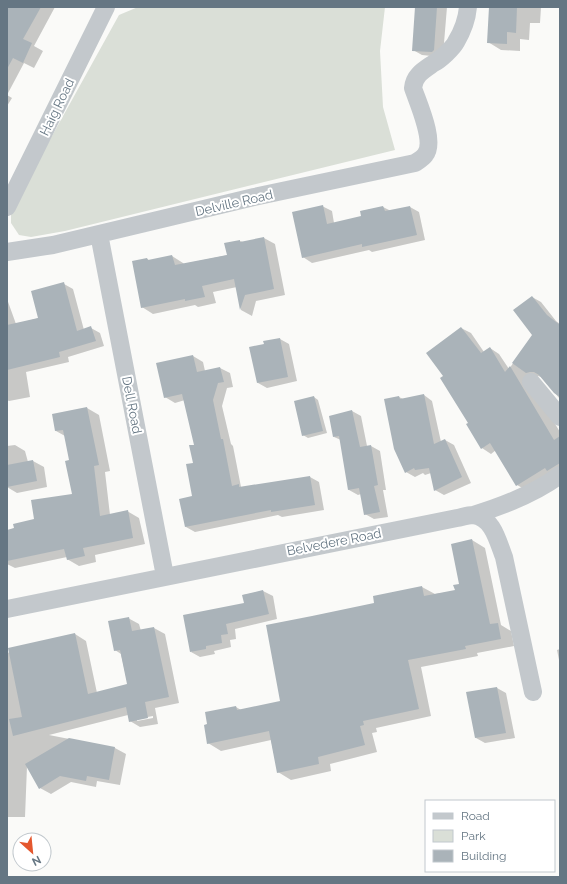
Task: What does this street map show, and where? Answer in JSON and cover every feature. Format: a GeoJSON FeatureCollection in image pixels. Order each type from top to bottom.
{"type":"FeatureCollection","features":[{"type":"Feature","properties":{"kind":"street","name":"Haig Road"},"geometry":{"type":"LineString","coordinates":[[7,207],[106,7]]}},
{"type":"Feature","properties":{"kind":"street","name":"Delville Road"},"geometry":{"type":"LineString","coordinates":[[7,252],[53,245],[254,197],[415,163],[425,156],[429,149],[429,139],[413,88],[414,82],[425,68],[435,63],[456,43],[468,7]]}},
{"type":"Feature","properties":{"kind":"street","name":"Dell Road"},"geometry":{"type":"LineString","coordinates":[[99,234],[165,576]]}},
{"type":"Feature","properties":{"kind":"street"},"geometry":{"type":"LineString","coordinates":[[531,382],[560,417]]}},
{"type":"Feature","properties":{"kind":"street","name":"Belvedere Road"},"geometry":{"type":"LineString","coordinates":[[7,609],[473,515],[502,506],[526,495],[560,475]]}},
{"type":"Feature","properties":{"kind":"street"},"geometry":{"type":"LineString","coordinates":[[473,515],[482,518],[491,525],[499,544],[533,692]]}},
{"type":"Feature","properties":{"kind":"green space"},"geometry":{"type":"Polygon","coordinates":[[[138,7],[385,7],[380,51],[383,107],[395,150],[65,231],[31,237],[19,235],[11,223],[11,210],[119,15],[138,7]]]}},
{"type":"Feature","properties":{"kind":"building"},"geometry":{"type":"Polygon","coordinates":[[[7,7],[41,7],[23,39],[32,43],[23,63],[13,58],[7,69],[7,7]]]}},
{"type":"Feature","properties":{"kind":"building"},"geometry":{"type":"Polygon","coordinates":[[[415,7],[437,7],[434,50],[432,52],[412,51],[415,7]]]}},
{"type":"Feature","properties":{"kind":"building"},"geometry":{"type":"Polygon","coordinates":[[[489,7],[517,7],[516,33],[507,32],[507,44],[487,43],[489,7]]]}},
{"type":"Feature","properties":{"kind":"building"},"geometry":{"type":"Polygon","coordinates":[[[323,205],[327,224],[361,216],[360,211],[383,206],[385,211],[410,206],[417,235],[362,247],[362,244],[302,258],[292,212],[323,205]]]}},
{"type":"Feature","properties":{"kind":"building"},"geometry":{"type":"Polygon","coordinates":[[[264,237],[274,289],[245,295],[240,310],[234,279],[202,286],[205,297],[185,301],[185,299],[141,308],[132,261],[147,258],[148,260],[172,255],[175,265],[227,255],[224,243],[240,240],[240,242],[264,237]]]}},
{"type":"Feature","properties":{"kind":"building"},"geometry":{"type":"Polygon","coordinates":[[[64,282],[77,331],[91,326],[96,341],[59,352],[60,357],[7,370],[7,325],[38,318],[31,291],[64,282]]]}},
{"type":"Feature","properties":{"kind":"building"},"geometry":{"type":"Polygon","coordinates":[[[532,296],[547,315],[560,325],[560,397],[554,393],[539,375],[534,372],[526,373],[512,363],[532,335],[513,310],[532,296]]]}},
{"type":"Feature","properties":{"kind":"building"},"geometry":{"type":"Polygon","coordinates":[[[461,327],[481,353],[490,347],[505,372],[510,366],[554,440],[560,436],[560,463],[547,471],[545,468],[516,486],[490,443],[481,449],[466,424],[468,423],[440,378],[443,376],[426,353],[461,327]]]}},
{"type":"Feature","properties":{"kind":"building"},"geometry":{"type":"Polygon","coordinates":[[[280,338],[288,377],[257,383],[249,347],[264,344],[263,341],[280,338]]]}},
{"type":"Feature","properties":{"kind":"building"},"geometry":{"type":"Polygon","coordinates":[[[193,355],[197,372],[220,367],[224,382],[218,383],[213,400],[221,439],[223,439],[232,486],[239,484],[239,487],[310,476],[315,505],[271,512],[271,510],[185,527],[179,499],[192,496],[186,464],[193,463],[189,445],[194,445],[182,394],[164,398],[156,363],[193,355]]]}},
{"type":"Feature","properties":{"kind":"building"},"geometry":{"type":"Polygon","coordinates":[[[424,394],[434,444],[445,439],[462,477],[434,491],[429,468],[415,470],[414,468],[405,473],[394,449],[384,399],[399,396],[400,399],[424,394]]]}},
{"type":"Feature","properties":{"kind":"building"},"geometry":{"type":"Polygon","coordinates":[[[314,396],[323,431],[302,436],[294,401],[314,396]]]}},
{"type":"Feature","properties":{"kind":"building"},"geometry":{"type":"Polygon","coordinates":[[[87,407],[99,465],[94,466],[100,516],[128,510],[133,538],[83,548],[85,556],[67,560],[64,549],[7,561],[7,530],[14,528],[13,524],[34,519],[31,500],[72,494],[65,461],[69,460],[63,430],[55,431],[52,414],[87,407]]]}},
{"type":"Feature","properties":{"kind":"building"},"geometry":{"type":"Polygon","coordinates":[[[352,410],[360,447],[371,445],[378,485],[374,486],[380,512],[364,515],[359,488],[348,490],[339,436],[333,437],[329,416],[352,410]]]}},
{"type":"Feature","properties":{"kind":"building"},"geometry":{"type":"Polygon","coordinates":[[[33,460],[37,481],[7,487],[7,465],[33,460]]]}},
{"type":"Feature","properties":{"kind":"building"},"geometry":{"type":"Polygon","coordinates":[[[472,539],[490,624],[498,623],[501,639],[465,646],[466,649],[408,660],[419,709],[363,721],[364,725],[360,726],[365,745],[318,757],[319,764],[277,773],[269,731],[207,744],[204,725],[207,724],[205,712],[236,706],[237,710],[280,701],[266,625],[374,603],[373,596],[422,586],[424,596],[455,590],[453,585],[459,584],[451,544],[472,539]]]}},
{"type":"Feature","properties":{"kind":"building"},"geometry":{"type":"Polygon","coordinates":[[[263,590],[269,614],[226,624],[228,634],[221,635],[222,643],[206,646],[206,649],[190,652],[183,615],[244,603],[242,595],[263,590]]]}},
{"type":"Feature","properties":{"kind":"building"},"geometry":{"type":"Polygon","coordinates":[[[129,617],[132,631],[154,627],[169,697],[145,702],[148,718],[129,722],[126,707],[13,736],[9,719],[22,717],[8,648],[75,633],[88,694],[127,684],[120,650],[114,651],[108,621],[129,617]]]}},
{"type":"Feature","properties":{"kind":"building"},"geometry":{"type":"Polygon","coordinates":[[[497,687],[506,733],[475,738],[466,692],[497,687]]]}},
{"type":"Feature","properties":{"kind":"building"},"geometry":{"type":"Polygon","coordinates":[[[69,738],[115,747],[109,780],[87,776],[86,781],[60,776],[39,789],[25,764],[69,738]]]}}]}
